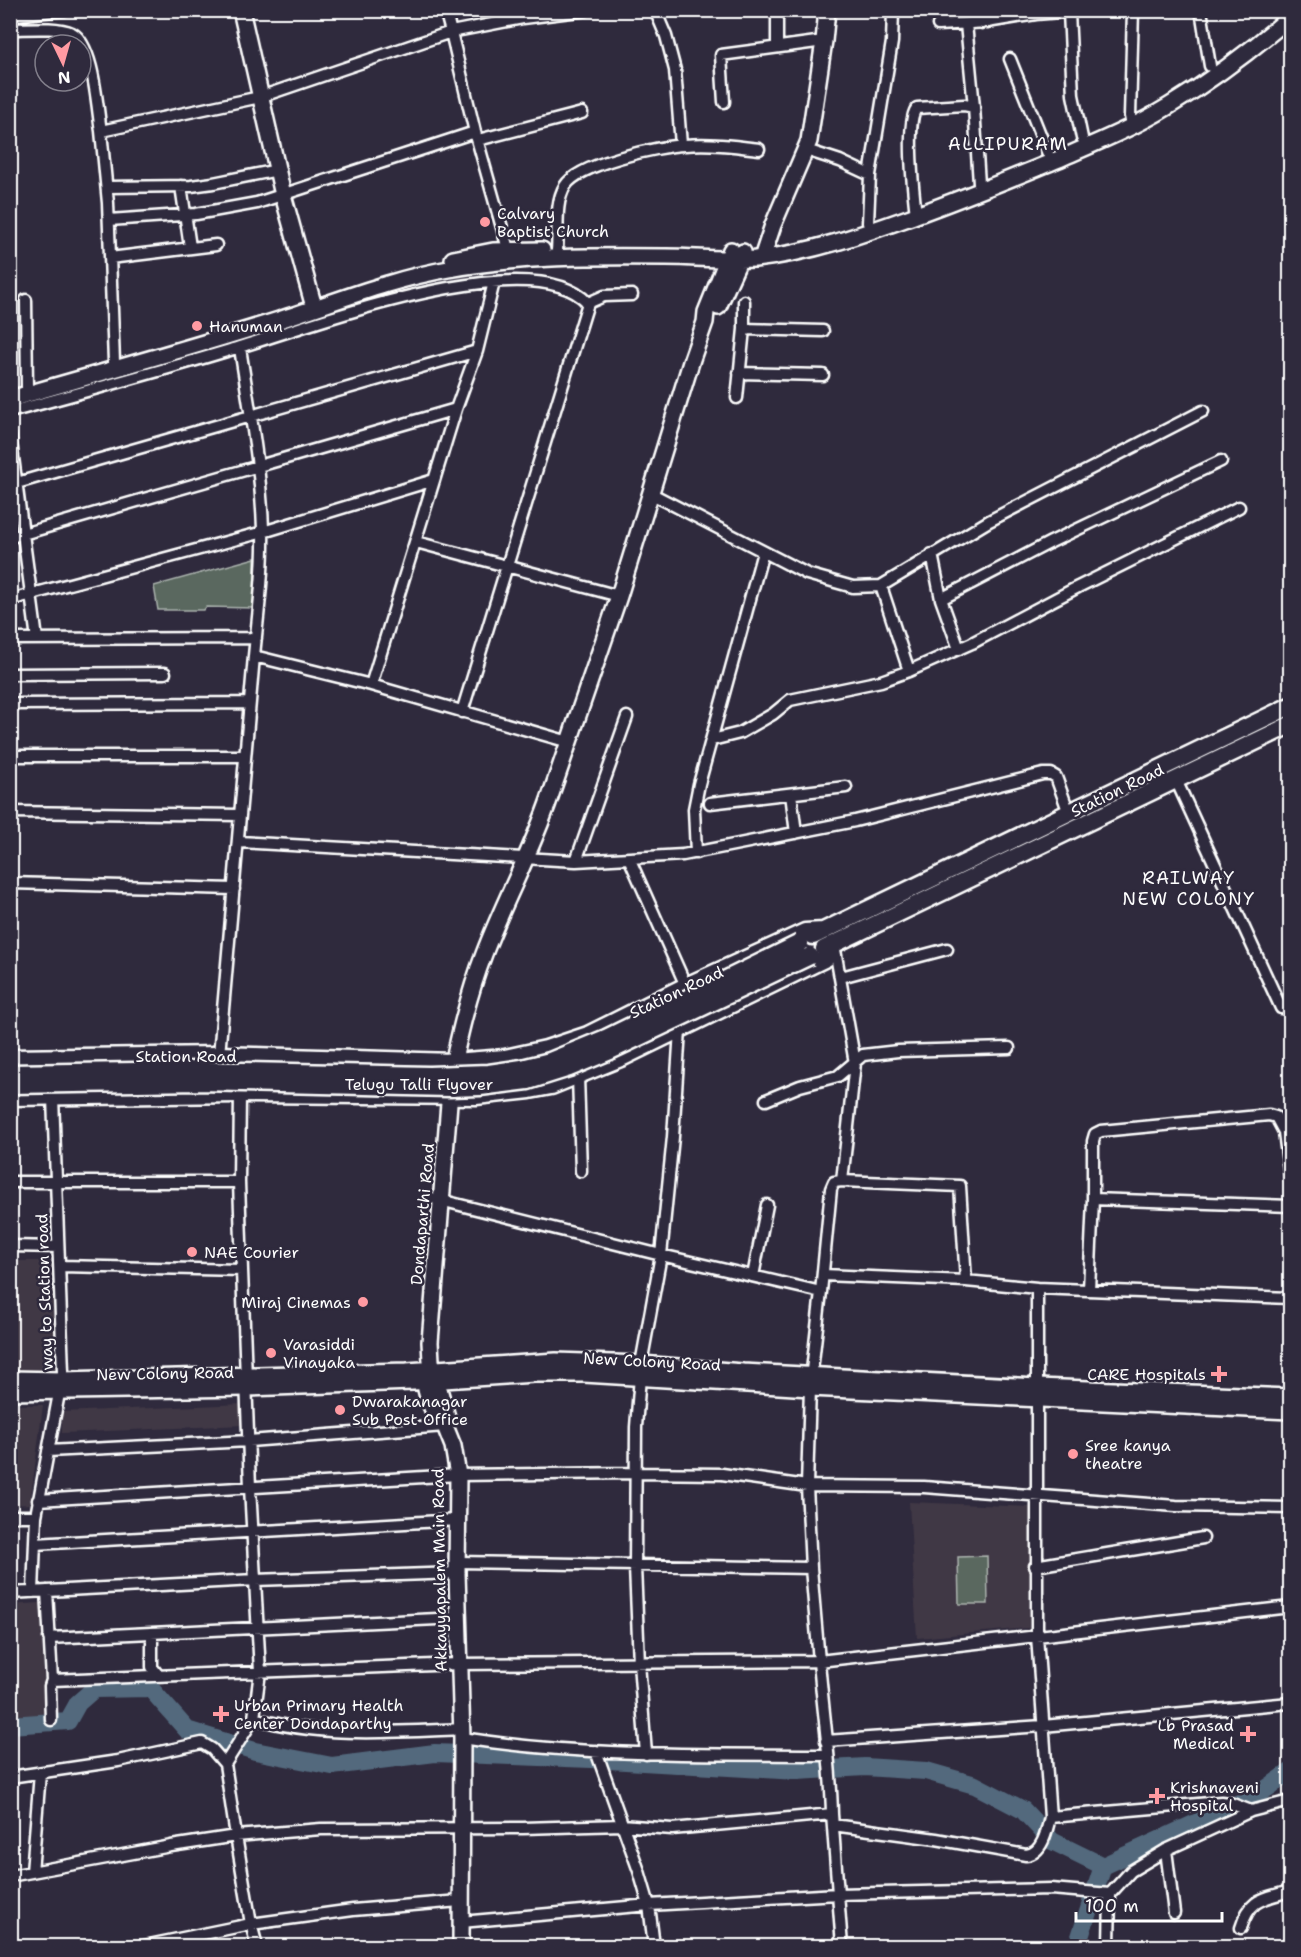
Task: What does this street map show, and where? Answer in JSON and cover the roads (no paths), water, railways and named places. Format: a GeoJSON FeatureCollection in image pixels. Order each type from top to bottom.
{"type":"FeatureCollection","features":[{"type":"Feature","properties":{"kind":"main road"},"geometry":{"type":"LineString","coordinates":[[241,10],[283,195],[313,303]]}},
{"type":"Feature","properties":{"kind":"main road"},"geometry":{"type":"LineString","coordinates":[[768,253],[781,226],[780,213],[811,133],[827,10]]}},
{"type":"Feature","properties":{"kind":"main road"},"geometry":{"type":"LineString","coordinates":[[768,253],[915,211],[1082,138],[1131,121],[1210,66],[1284,10]]}},
{"type":"Feature","properties":{"kind":"main road"},"geometry":{"type":"LineString","coordinates":[[10,392],[313,303],[414,277],[477,264],[518,260],[710,257],[768,253],[828,244],[915,211],[1024,174],[1187,94],[1263,40],[1290,17]]}},
{"type":"Feature","properties":{"kind":"main road"},"geometry":{"type":"LineString","coordinates":[[10,399],[212,340],[313,303],[425,266],[474,254],[508,249],[670,247],[735,255]]}},
{"type":"Feature","properties":{"kind":"main road","name":"Dondaparthi Road"},"geometry":{"type":"LineString","coordinates":[[429,1375],[422,1314],[449,1103],[446,1096],[463,1016],[483,956],[539,830],[619,596],[692,359],[705,322],[715,315],[735,255]]}},
{"type":"Feature","properties":{"kind":"main road","name":"Station Road"},"geometry":{"type":"LineString","coordinates":[[829,938],[1069,813],[1290,706]]}},
{"type":"Feature","properties":{"kind":"main road","name":"Station Road"},"geometry":{"type":"LineString","coordinates":[[10,1058],[219,1055],[453,1062],[505,1058],[546,1049],[588,1035],[686,986],[805,932],[829,938],[1176,780],[1290,725]]}},
{"type":"Feature","properties":{"kind":"main road"},"geometry":{"type":"LineString","coordinates":[[10,1097],[240,1094],[446,1096],[530,1090],[578,1076],[623,1057],[826,958],[829,938]]}},
{"type":"Feature","properties":{"kind":"main road","name":"Telugu Talli Flyover"},"geometry":{"type":"LineString","coordinates":[[10,1085],[200,1082],[449,1088],[528,1081],[569,1068],[610,1051],[829,938]]}},
{"type":"Feature","properties":{"kind":"main road","name":"Telugu Talli Flyover"},"geometry":{"type":"LineString","coordinates":[[10,1072],[199,1070],[429,1075],[489,1073],[522,1068],[550,1061],[606,1038],[805,950]]}},
{"type":"Feature","properties":{"kind":"main road","name":"New Colony Road"},"geometry":{"type":"LineString","coordinates":[[10,1392],[61,1386],[641,1371],[1037,1393],[1290,1411]]}},
{"type":"Feature","properties":{"kind":"main road","name":"Akkayyapalem Main Road"},"geometry":{"type":"LineString","coordinates":[[429,1375],[447,1417],[445,1426],[453,1446],[458,1475],[458,1618],[462,1742],[461,1947]]}},
{"type":"Feature","properties":{"kind":"main road","name":"New Colony Road"},"geometry":{"type":"LineString","coordinates":[[10,1379],[61,1386]]}},
{"type":"Feature","properties":{"kind":"main road","name":"New Colony Road"},"geometry":{"type":"LineString","coordinates":[[1037,1393],[1290,1397]]}},
{"type":"Feature","properties":{"kind":"street"},"geometry":{"type":"LineString","coordinates":[[65,10],[13,13],[11,29],[56,30],[72,33],[83,45],[89,63],[101,131],[107,187],[114,362]]}},
{"type":"Feature","properties":{"kind":"street"},"geometry":{"type":"LineString","coordinates":[[445,10],[476,136],[508,249]]}},
{"type":"Feature","properties":{"kind":"street"},"geometry":{"type":"LineString","coordinates":[[101,131],[260,97],[451,32],[523,18],[587,10]]}},
{"type":"Feature","properties":{"kind":"street"},"geometry":{"type":"LineString","coordinates":[[655,10],[666,36],[675,70],[681,145]]}},
{"type":"Feature","properties":{"kind":"street"},"geometry":{"type":"LineString","coordinates":[[777,10],[777,47]]}},
{"type":"Feature","properties":{"kind":"street"},"geometry":{"type":"LineString","coordinates":[[868,223],[870,175],[892,42],[893,10]]}},
{"type":"Feature","properties":{"kind":"street"},"geometry":{"type":"LineString","coordinates":[[981,10],[982,23]]}},
{"type":"Feature","properties":{"kind":"street"},"geometry":{"type":"LineString","coordinates":[[938,25],[982,23],[1036,12],[1085,10]]}},
{"type":"Feature","properties":{"kind":"street"},"geometry":{"type":"LineString","coordinates":[[1131,121],[1132,10]]}},
{"type":"Feature","properties":{"kind":"street"},"geometry":{"type":"LineString","coordinates":[[1200,10],[1210,66]]}},
{"type":"Feature","properties":{"kind":"street"},"geometry":{"type":"LineString","coordinates":[[1068,12],[1072,95],[1082,138]]}},
{"type":"Feature","properties":{"kind":"street"},"geometry":{"type":"LineString","coordinates":[[966,24],[979,184]]}},
{"type":"Feature","properties":{"kind":"street"},"geometry":{"type":"LineString","coordinates":[[724,102],[721,55],[824,41]]}},
{"type":"Feature","properties":{"kind":"street"},"geometry":{"type":"LineString","coordinates":[[1010,59],[1048,154]]}},
{"type":"Feature","properties":{"kind":"street"},"geometry":{"type":"LineString","coordinates":[[915,211],[911,150],[913,111],[917,108],[934,106],[974,107]]}},
{"type":"Feature","properties":{"kind":"street"},"geometry":{"type":"LineString","coordinates":[[109,220],[185,215],[239,207],[476,136],[582,113]]}},
{"type":"Feature","properties":{"kind":"street"},"geometry":{"type":"LineString","coordinates":[[557,250],[562,192],[573,177],[584,171],[632,155],[681,145],[724,145],[759,149]]}},
{"type":"Feature","properties":{"kind":"street"},"geometry":{"type":"LineString","coordinates":[[806,150],[840,161],[870,175]]}},
{"type":"Feature","properties":{"kind":"street"},"geometry":{"type":"LineString","coordinates":[[107,187],[213,183],[278,170]]}},
{"type":"Feature","properties":{"kind":"street"},"geometry":{"type":"LineString","coordinates":[[181,186],[190,247]]}},
{"type":"Feature","properties":{"kind":"street"},"geometry":{"type":"LineString","coordinates":[[110,258],[216,245]]}},
{"type":"Feature","properties":{"kind":"street"},"geometry":{"type":"LineString","coordinates":[[10,412],[443,288],[494,282],[532,281],[567,287],[588,303]]}},
{"type":"Feature","properties":{"kind":"street"},"geometry":{"type":"LineString","coordinates":[[371,685],[456,409],[477,351],[494,282]]}},
{"type":"Feature","properties":{"kind":"street"},"geometry":{"type":"LineString","coordinates":[[462,712],[588,303],[604,296],[632,295]]}},
{"type":"Feature","properties":{"kind":"street"},"geometry":{"type":"LineString","coordinates":[[26,300],[27,387]]}},
{"type":"Feature","properties":{"kind":"street"},"geometry":{"type":"LineString","coordinates":[[737,398],[744,329],[744,301]]}},
{"type":"Feature","properties":{"kind":"street"},"geometry":{"type":"LineString","coordinates":[[744,329],[823,331]]}},
{"type":"Feature","properties":{"kind":"street"},"geometry":{"type":"LineString","coordinates":[[219,1055],[239,842],[244,756],[261,588],[263,532],[257,466],[240,348]]}},
{"type":"Feature","properties":{"kind":"street"},"geometry":{"type":"LineString","coordinates":[[13,484],[477,351]]}},
{"type":"Feature","properties":{"kind":"street"},"geometry":{"type":"LineString","coordinates":[[739,373],[823,375]]}},
{"type":"Feature","properties":{"kind":"street"},"geometry":{"type":"LineString","coordinates":[[10,537],[456,409]]}},
{"type":"Feature","properties":{"kind":"street"},"geometry":{"type":"LineString","coordinates":[[652,494],[807,574],[853,586],[881,586],[1025,501],[1203,411]]}},
{"type":"Feature","properties":{"kind":"street"},"geometry":{"type":"LineString","coordinates":[[10,434],[13,484],[23,534],[37,639]]}},
{"type":"Feature","properties":{"kind":"street"},"geometry":{"type":"LineString","coordinates":[[941,599],[1221,461]]}},
{"type":"Feature","properties":{"kind":"street"},"geometry":{"type":"LineString","coordinates":[[10,600],[263,532],[434,480]]}},
{"type":"Feature","properties":{"kind":"street"},"geometry":{"type":"LineString","coordinates":[[712,740],[740,733],[773,714],[790,700],[881,681],[959,649],[1239,507]]}},
{"type":"Feature","properties":{"kind":"street"},"geometry":{"type":"LineString","coordinates":[[416,542],[619,596]]}},
{"type":"Feature","properties":{"kind":"street"},"geometry":{"type":"LineString","coordinates":[[696,853],[695,802],[763,552]]}},
{"type":"Feature","properties":{"kind":"street"},"geometry":{"type":"LineString","coordinates":[[932,554],[941,599],[959,649]]}},
{"type":"Feature","properties":{"kind":"street"},"geometry":{"type":"LineString","coordinates":[[881,586],[909,671]]}},
{"type":"Feature","properties":{"kind":"street"},"geometry":{"type":"LineString","coordinates":[[10,639],[256,638]]}},
{"type":"Feature","properties":{"kind":"street"},"geometry":{"type":"LineString","coordinates":[[254,657],[371,685],[569,742]]}},
{"type":"Feature","properties":{"kind":"street"},"geometry":{"type":"LineString","coordinates":[[10,674],[165,674]]}},
{"type":"Feature","properties":{"kind":"street"},"geometry":{"type":"LineString","coordinates":[[10,704],[249,703]]}},
{"type":"Feature","properties":{"kind":"street"},"geometry":{"type":"LineString","coordinates":[[576,861],[627,717]]}},
{"type":"Feature","properties":{"kind":"street"},"geometry":{"type":"LineString","coordinates":[[10,756],[244,756]]}},
{"type":"Feature","properties":{"kind":"street"},"geometry":{"type":"LineString","coordinates":[[239,842],[526,860],[630,860],[696,853],[796,833],[928,804],[1043,774],[1056,777],[1069,813]]}},
{"type":"Feature","properties":{"kind":"street"},"geometry":{"type":"LineString","coordinates":[[1176,780],[1281,1008]]}},
{"type":"Feature","properties":{"kind":"street"},"geometry":{"type":"LineString","coordinates":[[710,803],[846,787]]}},
{"type":"Feature","properties":{"kind":"street"},"geometry":{"type":"LineString","coordinates":[[791,794],[796,833]]}},
{"type":"Feature","properties":{"kind":"street"},"geometry":{"type":"LineString","coordinates":[[10,812],[240,815]]}},
{"type":"Feature","properties":{"kind":"street"},"geometry":{"type":"LineString","coordinates":[[630,860],[686,986]]}},
{"type":"Feature","properties":{"kind":"street"},"geometry":{"type":"LineString","coordinates":[[10,883],[234,889]]}},
{"type":"Feature","properties":{"kind":"street"},"geometry":{"type":"LineString","coordinates":[[829,938],[841,977],[855,1063],[842,1181]]}},
{"type":"Feature","properties":{"kind":"street"},"geometry":{"type":"LineString","coordinates":[[841,977],[947,950]]}},
{"type":"Feature","properties":{"kind":"street"},"geometry":{"type":"LineString","coordinates":[[646,1754],[635,1567],[635,1473],[641,1371],[661,1255],[672,1157],[680,1030]]}},
{"type":"Feature","properties":{"kind":"street"},"geometry":{"type":"LineString","coordinates":[[766,1100],[800,1086],[838,1076],[863,1055],[882,1052],[1008,1048]]}},
{"type":"Feature","properties":{"kind":"street"},"geometry":{"type":"LineString","coordinates":[[578,1076],[581,1171]]}},
{"type":"Feature","properties":{"kind":"street"},"geometry":{"type":"LineString","coordinates":[[225,1764],[254,1718],[260,1672],[249,1487],[239,1182],[240,1094]]}},
{"type":"Feature","properties":{"kind":"street","name":"way to Station road"},"geometry":{"type":"LineString","coordinates":[[33,1592],[38,1500],[61,1386],[63,1356],[53,1097]]}},
{"type":"Feature","properties":{"kind":"street"},"geometry":{"type":"LineString","coordinates":[[1089,1290],[1095,1134],[1101,1131],[1269,1115],[1276,1117],[1284,1132],[1290,1178]]}},
{"type":"Feature","properties":{"kind":"street"},"geometry":{"type":"LineString","coordinates":[[10,1182],[239,1182]]}},
{"type":"Feature","properties":{"kind":"street"},"geometry":{"type":"LineString","coordinates":[[842,1947],[830,1760],[826,1741],[811,1568],[807,1486],[810,1382],[831,1189],[834,1182],[960,1186],[966,1281]]}},
{"type":"Feature","properties":{"kind":"street"},"geometry":{"type":"LineString","coordinates":[[437,1199],[821,1292]]}},
{"type":"Feature","properties":{"kind":"street"},"geometry":{"type":"LineString","coordinates":[[1093,1199],[1290,1206]]}},
{"type":"Feature","properties":{"kind":"street"},"geometry":{"type":"LineString","coordinates":[[753,1276],[767,1204]]}},
{"type":"Feature","properties":{"kind":"street"},"geometry":{"type":"LineString","coordinates":[[10,1246],[58,1246]]}},
{"type":"Feature","properties":{"kind":"street"},"geometry":{"type":"LineString","coordinates":[[60,1266],[242,1270]]}},
{"type":"Feature","properties":{"kind":"street"},"geometry":{"type":"LineString","coordinates":[[823,1275],[966,1281],[1036,1288],[1290,1298]]}},
{"type":"Feature","properties":{"kind":"street"},"geometry":{"type":"LineString","coordinates":[[10,1876],[171,1846],[236,1836],[321,1828],[622,1825],[672,1829],[832,1819],[1032,1854],[1037,1851],[1042,1842],[1049,1821],[1037,1636],[1035,1566],[1036,1288]]}},
{"type":"Feature","properties":{"kind":"street"},"geometry":{"type":"LineString","coordinates":[[48,1451],[249,1441],[445,1426]]}},
{"type":"Feature","properties":{"kind":"street"},"geometry":{"type":"LineString","coordinates":[[38,1500],[458,1475],[635,1473],[722,1474],[807,1486],[924,1487],[1035,1497],[1212,1508],[1290,1508]]}},
{"type":"Feature","properties":{"kind":"street"},"geometry":{"type":"LineString","coordinates":[[10,1516],[36,1516]]}},
{"type":"Feature","properties":{"kind":"street"},"geometry":{"type":"LineString","coordinates":[[35,1544],[458,1520]]}},
{"type":"Feature","properties":{"kind":"street"},"geometry":{"type":"LineString","coordinates":[[1035,1566],[1203,1538]]}},
{"type":"Feature","properties":{"kind":"street"},"geometry":{"type":"LineString","coordinates":[[10,1593],[458,1568],[811,1568]]}},
{"type":"Feature","properties":{"kind":"street"},"geometry":{"type":"LineString","coordinates":[[47,1591],[52,1680],[50,1686],[51,1720]]}},
{"type":"Feature","properties":{"kind":"street"},"geometry":{"type":"LineString","coordinates":[[52,1680],[459,1664],[819,1660],[1290,1607]]}},
{"type":"Feature","properties":{"kind":"street"},"geometry":{"type":"LineString","coordinates":[[49,1638],[458,1618]]}},
{"type":"Feature","properties":{"kind":"street"},"geometry":{"type":"LineString","coordinates":[[152,1633],[152,1667],[158,1675]]}},
{"type":"Feature","properties":{"kind":"street"},"geometry":{"type":"LineString","coordinates":[[826,1741],[1043,1726],[1290,1703]]}},
{"type":"Feature","properties":{"kind":"street"},"geometry":{"type":"LineString","coordinates":[[254,1718],[291,1728],[517,1747],[597,1758],[646,1754],[830,1760]]}},
{"type":"Feature","properties":{"kind":"street"},"geometry":{"type":"LineString","coordinates":[[10,1777],[118,1761],[202,1743],[212,1749],[225,1764],[256,1947]]}},
{"type":"Feature","properties":{"kind":"street"},"geometry":{"type":"LineString","coordinates":[[597,1758],[649,1905],[654,1947]]}},
{"type":"Feature","properties":{"kind":"street"},"geometry":{"type":"LineString","coordinates":[[32,1872],[40,1773]]}},
{"type":"Feature","properties":{"kind":"street"},"geometry":{"type":"LineString","coordinates":[[1109,1947],[1107,1894],[1131,1870],[1166,1850],[1248,1810],[1290,1801]]}},
{"type":"Feature","properties":{"kind":"street"},"geometry":{"type":"LineString","coordinates":[[1049,1821],[1221,1802],[1248,1810]]}},
{"type":"Feature","properties":{"kind":"street"},"geometry":{"type":"LineString","coordinates":[[1166,1850],[1174,1913]]}},
{"type":"Feature","properties":{"kind":"street"},"geometry":{"type":"LineString","coordinates":[[460,1922],[649,1905],[838,1893],[1017,1889],[1107,1894]]}},
{"type":"Feature","properties":{"kind":"street"},"geometry":{"type":"LineString","coordinates":[[1241,1928],[1246,1913],[1255,1903],[1290,1891]]}},
{"type":"Feature","properties":{"kind":"street"},"geometry":{"type":"LineString","coordinates":[[144,1947],[252,1924],[353,1910],[460,1901]]}},
{"type":"Feature","properties":{"kind":"waterway"},"geometry":{"type":"LineString","coordinates":[[10,1725],[68,1721],[78,1703],[94,1689],[150,1688],[187,1730],[255,1751],[332,1766],[435,1753],[797,1771],[865,1767],[926,1771],[975,1785],[1023,1810],[1052,1841],[1103,1866]]}},
{"type":"Feature","properties":{"kind":"waterway"},"geometry":{"type":"LineString","coordinates":[[1077,1946],[1103,1866],[1259,1794],[1290,1772]]}},
{"type":"Feature","properties":{"kind":"place","name":"Calvary Baptist Church"},"geometry":{"type":"Point","coordinates":[485,222]}},
{"type":"Feature","properties":{"kind":"place","name":"Hanuman"},"geometry":{"type":"Point","coordinates":[197,326]}},
{"type":"Feature","properties":{"kind":"place","name":"NAE Courier"},"geometry":{"type":"Point","coordinates":[192,1252]}},
{"type":"Feature","properties":{"kind":"place","name":"Miraj Cinemas"},"geometry":{"type":"Point","coordinates":[363,1302]}},
{"type":"Feature","properties":{"kind":"place","name":"Varasiddi Vinayaka"},"geometry":{"type":"Point","coordinates":[271,1353]}},
{"type":"Feature","properties":{"kind":"place","name":"CARE Hospitals"},"geometry":{"type":"Point","coordinates":[1219,1374]}},
{"type":"Feature","properties":{"kind":"place","name":"Dwarakanagar Sub Post Office"},"geometry":{"type":"Point","coordinates":[340,1410]}},
{"type":"Feature","properties":{"kind":"place","name":"Sree kanya theatre"},"geometry":{"type":"Point","coordinates":[1073,1454]}},
{"type":"Feature","properties":{"kind":"place","name":"Urban Primary Health Center Dondaparthy"},"geometry":{"type":"Point","coordinates":[221,1714]}},
{"type":"Feature","properties":{"kind":"place","name":"Lb Prasad Medical"},"geometry":{"type":"Point","coordinates":[1248,1734]}},
{"type":"Feature","properties":{"kind":"place","name":"Krishnaveni Hospital"},"geometry":{"type":"Point","coordinates":[1157,1796]}},
{"type":"Feature","properties":{"kind":"district","name":"ALLIPURAM"},"geometry":{"type":"Point","coordinates":[1008,144]}},
{"type":"Feature","properties":{"kind":"district","name":"RAILWAY NEW COLONY"},"geometry":{"type":"Point","coordinates":[1189,888]}}]}
